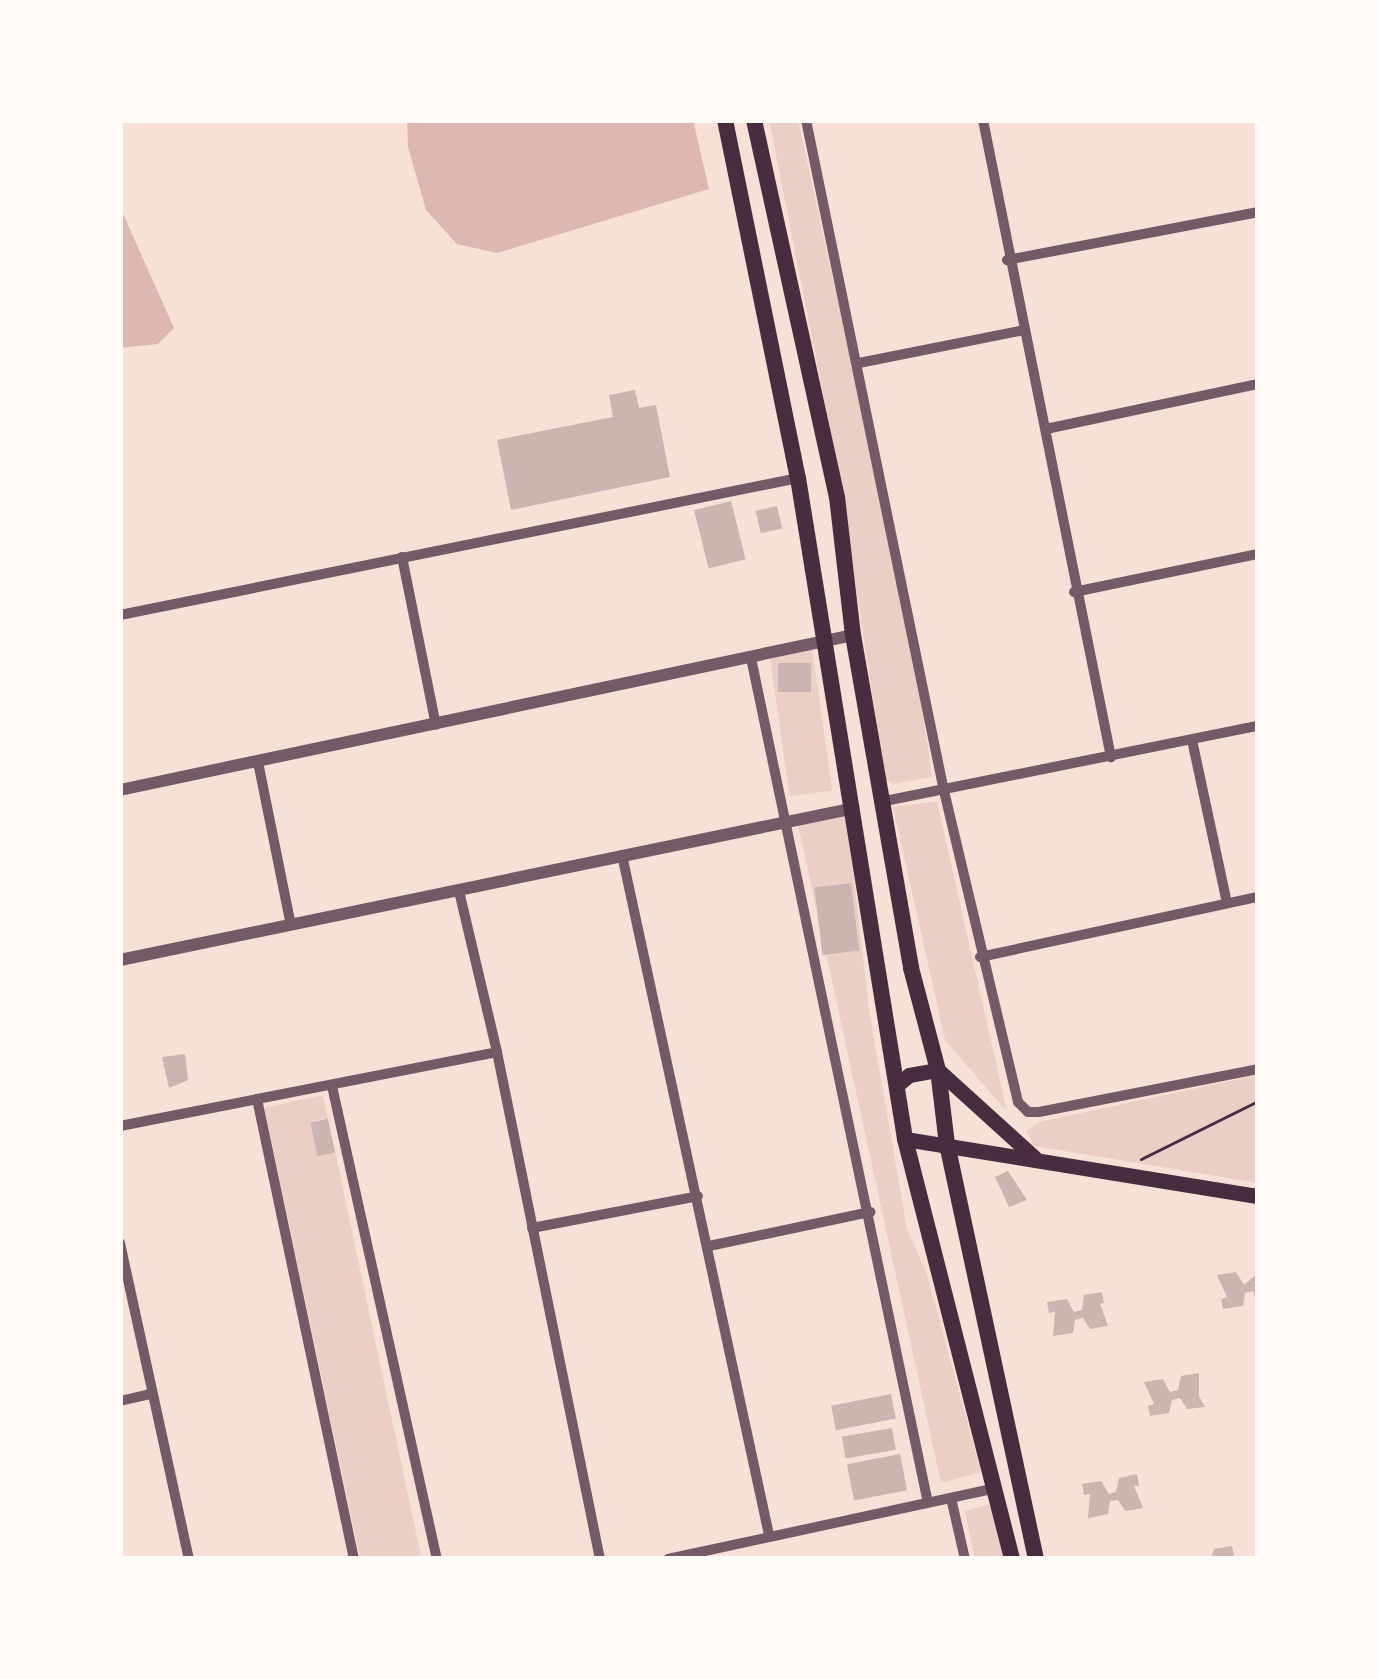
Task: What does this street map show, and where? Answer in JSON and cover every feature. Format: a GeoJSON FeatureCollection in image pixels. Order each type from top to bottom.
{"type":"FeatureCollection","features":[{"type":"Feature","properties":{"kind":"main road"},"geometry":{"type":"LineString","coordinates":[[725,120],[798,478],[905,1139],[1012,1559]]}},
{"type":"Feature","properties":{"kind":"main road"},"geometry":{"type":"LineString","coordinates":[[754,120],[837,496],[880,802],[911,968],[938,1070],[947,1144],[1036,1559]]}},
{"type":"Feature","properties":{"kind":"main road"},"geometry":{"type":"LineString","coordinates":[[896,1086],[910,1075],[938,1070]]}},
{"type":"Feature","properties":{"kind":"main road"},"geometry":{"type":"LineString","coordinates":[[938,1070],[1034,1157]]}},
{"type":"Feature","properties":{"kind":"main road"},"geometry":{"type":"LineString","coordinates":[[905,1139],[1258,1196]]}},
{"type":"Feature","properties":{"kind":"street"},"geometry":{"type":"LineString","coordinates":[[806,120],[980,957],[1022,1108],[1039,1112],[1258,1069]]}},
{"type":"Feature","properties":{"kind":"street"},"geometry":{"type":"LineString","coordinates":[[982,120],[1006,260],[1046,429],[1074,592],[1111,757]]}},
{"type":"Feature","properties":{"kind":"street"},"geometry":{"type":"LineString","coordinates":[[1006,260],[1258,212]]}},
{"type":"Feature","properties":{"kind":"street"},"geometry":{"type":"LineString","coordinates":[[859,363],[1024,330]]}},
{"type":"Feature","properties":{"kind":"street"},"geometry":{"type":"LineString","coordinates":[[1046,429],[1258,384]]}},
{"type":"Feature","properties":{"kind":"street"},"geometry":{"type":"LineString","coordinates":[[120,615],[798,478]]}},
{"type":"Feature","properties":{"kind":"street"},"geometry":{"type":"LineString","coordinates":[[1074,592],[1258,554]]}},
{"type":"Feature","properties":{"kind":"street"},"geometry":{"type":"LineString","coordinates":[[402,557],[436,725]]}},
{"type":"Feature","properties":{"kind":"street"},"geometry":{"type":"LineString","coordinates":[[120,790],[854,635]]}},
{"type":"Feature","properties":{"kind":"street"},"geometry":{"type":"LineString","coordinates":[[752,658],[928,1503]]}},
{"type":"Feature","properties":{"kind":"street"},"geometry":{"type":"LineString","coordinates":[[880,802],[1258,726]]}},
{"type":"Feature","properties":{"kind":"street"},"geometry":{"type":"LineString","coordinates":[[1192,740],[1227,904]]}},
{"type":"Feature","properties":{"kind":"street"},"geometry":{"type":"LineString","coordinates":[[258,762],[291,925]]}},
{"type":"Feature","properties":{"kind":"street"},"geometry":{"type":"LineString","coordinates":[[120,960],[850,808]]}},
{"type":"Feature","properties":{"kind":"street"},"geometry":{"type":"LineString","coordinates":[[622,855],[769,1535]]}},
{"type":"Feature","properties":{"kind":"street"},"geometry":{"type":"LineString","coordinates":[[459,891],[497,1052],[600,1559]]}},
{"type":"Feature","properties":{"kind":"street"},"geometry":{"type":"LineString","coordinates":[[980,957],[1258,897]]}},
{"type":"Feature","properties":{"kind":"street"},"geometry":{"type":"LineString","coordinates":[[120,1126],[497,1052]]}},
{"type":"Feature","properties":{"kind":"street"},"geometry":{"type":"LineString","coordinates":[[332,1086],[436,1559]]}},
{"type":"Feature","properties":{"kind":"street"},"geometry":{"type":"LineString","coordinates":[[256,1099],[354,1559]]}},
{"type":"Feature","properties":{"kind":"street"},"geometry":{"type":"LineString","coordinates":[[532,1228],[698,1196]]}},
{"type":"Feature","properties":{"kind":"street"},"geometry":{"type":"LineString","coordinates":[[709,1246],[871,1212]]}},
{"type":"Feature","properties":{"kind":"street"},"geometry":{"type":"LineString","coordinates":[[120,1243],[189,1559]]}},
{"type":"Feature","properties":{"kind":"street"},"geometry":{"type":"LineString","coordinates":[[120,1401],[151,1394]]}},
{"type":"Feature","properties":{"kind":"street"},"geometry":{"type":"LineString","coordinates":[[668,1559],[702,1556],[769,1535],[996,1488]]}},
{"type":"Feature","properties":{"kind":"street"},"geometry":{"type":"LineString","coordinates":[[951,1498],[964,1559]]}},
{"type":"Feature","properties":{"kind":"path"},"geometry":{"type":"LineString","coordinates":[[1138,1160],[1258,1100]]}},
{"type":"Feature","properties":{"kind":"shaded area"},"geometry":{"type":"Polygon","coordinates":[[[407,120],[693,120],[709,189],[497,253],[457,244],[426,210],[408,147],[407,120]]]}},
{"type":"Feature","properties":{"kind":"shaded area"},"geometry":{"type":"Polygon","coordinates":[[[769,120],[798,120],[913,643],[932,777],[893,784],[885,779],[838,469],[769,120]]]}},
{"type":"Feature","properties":{"kind":"shaded area"},"geometry":{"type":"Polygon","coordinates":[[[120,207],[174,328],[158,344],[120,348],[120,207]]]}},
{"type":"Feature","properties":{"kind":"shaded area"},"geometry":{"type":"Polygon","coordinates":[[[812,647],[832,791],[790,797],[769,653],[812,647]]]}},
{"type":"Feature","properties":{"kind":"shaded area"},"geometry":{"type":"Polygon","coordinates":[[[937,801],[1007,1112],[945,1040],[893,807],[937,801]]]}},
{"type":"Feature","properties":{"kind":"shaded area"},"geometry":{"type":"Polygon","coordinates":[[[847,816],[869,1010],[907,1229],[926,1271],[981,1472],[941,1483],[798,825],[847,816]]]}},
{"type":"Feature","properties":{"kind":"shaded area"},"geometry":{"type":"Polygon","coordinates":[[[1258,1075],[1258,1183],[1034,1146],[1026,1131],[1039,1122],[1258,1075]]]}},
{"type":"Feature","properties":{"kind":"shaded area"},"geometry":{"type":"Polygon","coordinates":[[[323,1095],[422,1559],[360,1559],[264,1107],[323,1095]]]}},
{"type":"Feature","properties":{"kind":"shaded area"},"geometry":{"type":"Polygon","coordinates":[[[991,1504],[1004,1559],[975,1559],[965,1511],[991,1504]]]}},
{"type":"Feature","properties":{"kind":"building"},"geometry":{"type":"Polygon","coordinates":[[[635,390],[639,408],[656,405],[670,477],[511,510],[497,440],[613,417],[609,395],[635,390]]]}},
{"type":"Feature","properties":{"kind":"building"},"geometry":{"type":"Polygon","coordinates":[[[731,501],[746,559],[709,568],[694,510],[731,501]]]}},
{"type":"Feature","properties":{"kind":"building"},"geometry":{"type":"Polygon","coordinates":[[[777,506],[782,528],[761,533],[756,511],[777,506]]]}},
{"type":"Feature","properties":{"kind":"building"},"geometry":{"type":"Polygon","coordinates":[[[778,663],[811,663],[811,692],[778,692],[778,663]]]}},
{"type":"Feature","properties":{"kind":"building"},"geometry":{"type":"Polygon","coordinates":[[[851,883],[859,950],[823,955],[814,888],[851,883]]]}},
{"type":"Feature","properties":{"kind":"building"},"geometry":{"type":"Polygon","coordinates":[[[185,1054],[188,1080],[169,1088],[162,1057],[185,1054]]]}},
{"type":"Feature","properties":{"kind":"building"},"geometry":{"type":"Polygon","coordinates":[[[328,1119],[335,1152],[317,1156],[310,1123],[328,1119]]]}},
{"type":"Feature","properties":{"kind":"building"},"geometry":{"type":"Polygon","coordinates":[[[1008,1171],[1027,1200],[1009,1207],[995,1177],[1008,1171]]]}},
{"type":"Feature","properties":{"kind":"building"},"geometry":{"type":"Polygon","coordinates":[[[1236,1272],[1244,1285],[1258,1273],[1258,1306],[1253,1291],[1245,1293],[1243,1306],[1223,1309],[1221,1299],[1227,1297],[1217,1275],[1236,1272]]]}},
{"type":"Feature","properties":{"kind":"building"},"geometry":{"type":"Polygon","coordinates":[[[1102,1292],[1104,1303],[1100,1304],[1108,1326],[1090,1329],[1083,1318],[1075,1320],[1073,1333],[1053,1336],[1055,1312],[1049,1313],[1047,1302],[1067,1299],[1074,1312],[1082,1310],[1084,1295],[1102,1292]]]}},
{"type":"Feature","properties":{"kind":"building"},"geometry":{"type":"Polygon","coordinates":[[[1199,1373],[1199,1396],[1205,1407],[1187,1409],[1180,1398],[1172,1400],[1169,1413],[1150,1416],[1148,1406],[1154,1404],[1144,1382],[1163,1379],[1170,1392],[1178,1390],[1181,1376],[1199,1373]]]}},
{"type":"Feature","properties":{"kind":"building"},"geometry":{"type":"Polygon","coordinates":[[[891,1394],[896,1419],[836,1430],[831,1406],[891,1394]]]}},
{"type":"Feature","properties":{"kind":"building"},"geometry":{"type":"Polygon","coordinates":[[[892,1428],[896,1450],[846,1459],[842,1437],[892,1428]]]}},
{"type":"Feature","properties":{"kind":"building"},"geometry":{"type":"Polygon","coordinates":[[[900,1454],[907,1490],[854,1501],[847,1464],[900,1454]]]}},
{"type":"Feature","properties":{"kind":"building"},"geometry":{"type":"Polygon","coordinates":[[[1137,1474],[1139,1486],[1134,1486],[1143,1508],[1125,1511],[1118,1500],[1110,1501],[1108,1514],[1088,1518],[1090,1494],[1084,1495],[1082,1484],[1101,1481],[1109,1494],[1116,1492],[1119,1478],[1137,1474]]]}},
{"type":"Feature","properties":{"kind":"building"},"geometry":{"type":"Polygon","coordinates":[[[1232,1546],[1234,1557],[1211,1559],[1214,1549],[1232,1546]]]}}]}
